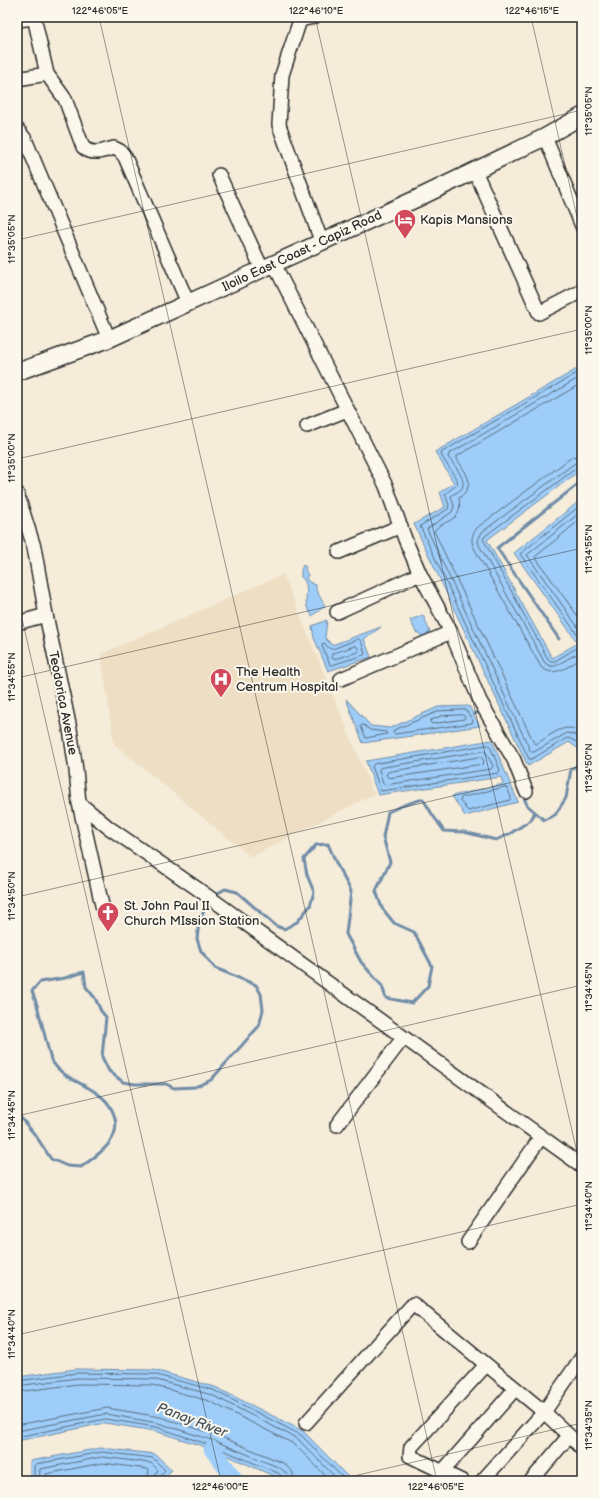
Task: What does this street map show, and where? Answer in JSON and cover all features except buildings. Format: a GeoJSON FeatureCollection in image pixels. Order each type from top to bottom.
{"type":"FeatureCollection","features":[{"type":"Feature","properties":{"kind":"main road","name":"Iloilo East Coast - Capiz Road"},"geometry":{"type":"LineString","coordinates":[[17,372],[109,339],[322,243],[545,137],[582,116]]}},
{"type":"Feature","properties":{"kind":"street"},"geometry":{"type":"LineString","coordinates":[[17,20],[34,17],[47,74],[65,99],[83,147],[87,152],[96,153],[114,148],[120,151],[125,157],[188,303]]}},
{"type":"Feature","properties":{"kind":"street"},"geometry":{"type":"LineString","coordinates":[[314,17],[298,19],[282,75],[279,125],[322,243]]}},
{"type":"Feature","properties":{"kind":"street"},"geometry":{"type":"LineString","coordinates":[[17,79],[47,74]]}},
{"type":"Feature","properties":{"kind":"street"},"geometry":{"type":"LineString","coordinates":[[17,129],[25,139],[109,339]]}},
{"type":"Feature","properties":{"kind":"street"},"geometry":{"type":"LineString","coordinates":[[545,137],[582,226]]}},
{"type":"Feature","properties":{"kind":"street"},"geometry":{"type":"LineString","coordinates":[[475,171],[539,313],[582,291]]}},
{"type":"Feature","properties":{"kind":"street"},"geometry":{"type":"LineString","coordinates":[[219,175],[347,410],[386,486],[405,539],[420,574],[451,632],[480,700],[514,760],[526,791]]}},
{"type":"Feature","properties":{"kind":"street"},"geometry":{"type":"LineString","coordinates":[[307,426],[347,410]]}},
{"type":"Feature","properties":{"kind":"street","name":"Teodorica Avenue"},"geometry":{"type":"LineString","coordinates":[[17,493],[34,546],[46,615],[70,729],[79,803],[104,914]]}},
{"type":"Feature","properties":{"kind":"street"},"geometry":{"type":"LineString","coordinates":[[339,552],[401,526]]}},
{"type":"Feature","properties":{"kind":"street"},"geometry":{"type":"LineString","coordinates":[[338,612],[420,574]]}},
{"type":"Feature","properties":{"kind":"street"},"geometry":{"type":"LineString","coordinates":[[17,623],[46,615]]}},
{"type":"Feature","properties":{"kind":"street"},"geometry":{"type":"LineString","coordinates":[[341,679],[451,632]]}},
{"type":"Feature","properties":{"kind":"street"},"geometry":{"type":"LineString","coordinates":[[79,803],[108,827],[582,1166]]}},
{"type":"Feature","properties":{"kind":"street"},"geometry":{"type":"LineString","coordinates":[[337,1125],[403,1038]]}},
{"type":"Feature","properties":{"kind":"street"},"geometry":{"type":"LineString","coordinates":[[468,1242],[541,1137]]}},
{"type":"Feature","properties":{"kind":"street"},"geometry":{"type":"LineString","coordinates":[[306,1423],[413,1304],[544,1412],[582,1448]]}},
{"type":"Feature","properties":{"kind":"street"},"geometry":{"type":"LineString","coordinates":[[482,1481],[544,1412],[582,1357]]}},
{"type":"Feature","properties":{"kind":"street"},"geometry":{"type":"LineString","coordinates":[[462,1481],[410,1456],[411,1447],[486,1365]]}},
{"type":"Feature","properties":{"kind":"street"},"geometry":{"type":"LineString","coordinates":[[442,1472],[516,1389]]}},
{"type":"Feature","properties":{"kind":"street"},"geometry":{"type":"LineString","coordinates":[[531,1481],[569,1436]]}},
{"type":"Feature","properties":{"kind":"shaded area","name":"The Health Centrum Hospital"},"geometry":{"type":"Polygon","coordinates":[[[283,574],[374,794],[251,857],[114,744],[101,654],[283,574]]]}},
{"type":"Feature","properties":{"kind":"water"},"geometry":{"type":"Polygon","coordinates":[[[582,366],[582,469],[487,540],[552,658],[578,643],[514,553],[582,499],[582,749],[580,750],[569,742],[528,766],[414,524],[445,507],[440,492],[454,483],[435,452],[582,366]]]}},
{"type":"Feature","properties":{"kind":"water"},"geometry":{"type":"Polygon","coordinates":[[[303,565],[306,567],[305,570],[308,575],[306,578],[309,582],[316,585],[316,590],[325,606],[312,616],[306,603],[306,583],[301,577],[303,565]]]}},
{"type":"Feature","properties":{"kind":"water"},"geometry":{"type":"Polygon","coordinates":[[[423,615],[432,637],[424,640],[420,634],[416,632],[410,620],[423,615]]]}},
{"type":"Feature","properties":{"kind":"water"},"geometry":{"type":"Polygon","coordinates":[[[327,620],[325,638],[332,645],[381,627],[364,639],[371,657],[328,671],[314,638],[312,626],[327,620]]]}},
{"type":"Feature","properties":{"kind":"water"},"geometry":{"type":"Polygon","coordinates":[[[346,699],[371,726],[390,728],[438,707],[469,706],[480,726],[363,743],[346,699]]]}},
{"type":"Feature","properties":{"kind":"water"},"geometry":{"type":"Polygon","coordinates":[[[492,740],[518,802],[465,816],[452,796],[503,784],[501,777],[378,795],[366,761],[492,740]]]}},
{"type":"Feature","properties":{"kind":"water","name":"Panay River"},"geometry":{"type":"Polygon","coordinates":[[[76,1369],[154,1370],[215,1387],[303,1431],[352,1481],[281,1481],[276,1477],[212,1449],[155,1431],[105,1423],[17,1441],[17,1377],[76,1369]]]}},
{"type":"Feature","properties":{"kind":"water"},"geometry":{"type":"Polygon","coordinates":[[[101,1448],[155,1454],[172,1470],[160,1481],[30,1481],[30,1461],[101,1448]]]}},
{"type":"Feature","properties":{"kind":"waterway"},"geometry":{"type":"LineString","coordinates":[[559,639],[497,548],[582,481]]}},
{"type":"Feature","properties":{"kind":"waterway"},"geometry":{"type":"LineString","coordinates":[[474,714],[481,711]]}},
{"type":"Feature","properties":{"kind":"waterway"},"geometry":{"type":"LineString","coordinates":[[523,795],[527,805],[544,820],[555,815],[566,798],[571,769],[582,763]]}},
{"type":"Feature","properties":{"kind":"waterway"},"geometry":{"type":"LineString","coordinates":[[213,896],[225,889],[237,892],[276,926],[284,929],[297,922],[310,906],[314,892],[307,875],[304,859],[316,845],[328,844],[351,891],[346,934],[361,962],[382,986],[386,998],[412,1003],[428,986],[432,966],[414,932],[394,923],[382,908],[376,891],[390,862],[383,837],[388,812],[423,799],[444,831],[464,832],[496,840],[511,833],[531,820],[535,812]]}},
{"type":"Feature","properties":{"kind":"waterway"},"geometry":{"type":"LineString","coordinates":[[17,1117],[21,1118],[36,1136],[51,1159],[67,1166],[81,1167],[107,1146],[115,1132],[116,1124],[114,1115],[106,1101],[100,1095],[70,1078],[55,1066],[51,1060],[32,991],[40,982],[65,978],[84,972],[86,987],[95,998],[101,1011],[106,1017],[102,1057],[109,1071],[123,1082],[135,1084],[166,1084],[174,1088],[195,1087],[211,1080],[259,1026],[263,1010],[261,994],[256,985],[215,968],[201,951],[197,939],[199,922],[208,902]]}},
{"type":"Feature","properties":{"kind":"waterway"},"geometry":{"type":"LineString","coordinates":[[212,1449],[236,1481]]}},
{"type":"Feature","properties":{"kind":"place","name":"Kapis Mansions"},"geometry":{"type":"Point","coordinates":[405,240]}},
{"type":"Feature","properties":{"kind":"place","name":"The Health Centrum Hospital"},"geometry":{"type":"Point","coordinates":[221,698]}},
{"type":"Feature","properties":{"kind":"place","name":"St. John Paul II Church MIssion Station"},"geometry":{"type":"Point","coordinates":[108,932]}}]}
